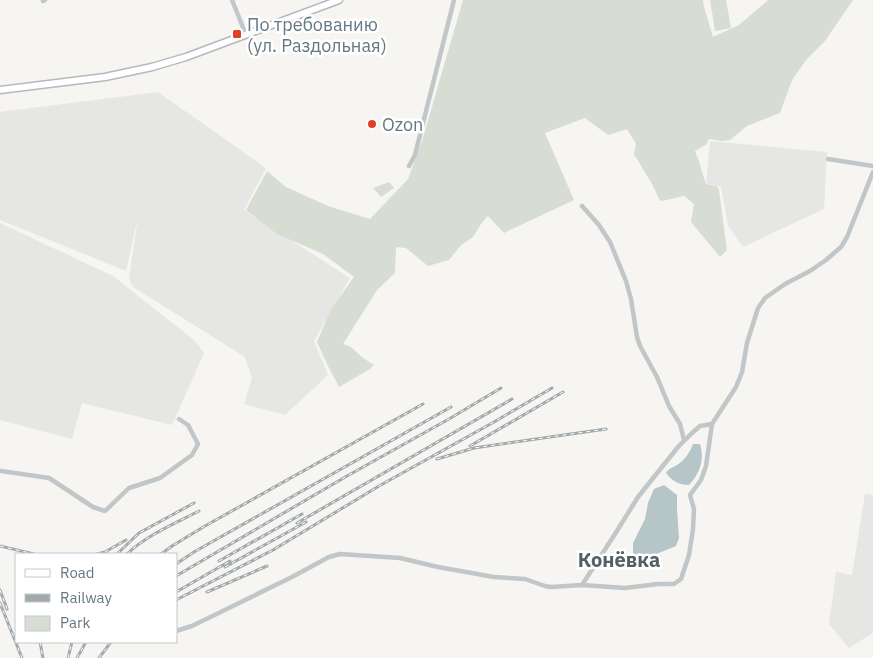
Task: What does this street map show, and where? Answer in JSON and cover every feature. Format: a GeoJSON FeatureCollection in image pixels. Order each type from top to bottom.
{"type":"FeatureCollection","features":[{"type":"Feature","properties":{"kind":"main road"},"geometry":{"type":"LineString","coordinates":[[0,90],[105,77],[186,57],[336,1]]}},
{"type":"Feature","properties":{"kind":"street"},"geometry":{"type":"LineString","coordinates":[[232,0],[246,35]]}},
{"type":"Feature","properties":{"kind":"street"},"geometry":{"type":"LineString","coordinates":[[409,166],[415,155],[454,0]]}},
{"type":"Feature","properties":{"kind":"street"},"geometry":{"type":"LineString","coordinates":[[828,159],[873,166]]}},
{"type":"Feature","properties":{"kind":"street"},"geometry":{"type":"LineString","coordinates":[[178,630],[192,626],[329,557],[340,554],[400,558],[494,577],[524,579],[551,587],[582,585],[625,588],[674,584],[681,579],[689,555],[694,509],[690,494],[701,480],[706,466],[712,424],[736,387],[742,372],[747,344],[758,308],[765,298],[785,284],[810,271],[841,247],[847,237],[873,172]]}},
{"type":"Feature","properties":{"kind":"street"},"geometry":{"type":"LineString","coordinates":[[582,206],[599,225],[610,242],[631,299],[637,337],[669,406],[680,424],[684,440]]}},
{"type":"Feature","properties":{"kind":"street"},"geometry":{"type":"LineString","coordinates":[[1,471],[49,478],[93,508],[105,511],[129,488],[160,478],[192,455],[198,444],[188,425],[179,419]]}},
{"type":"Feature","properties":{"kind":"street"},"geometry":{"type":"LineString","coordinates":[[582,585],[638,497],[684,440],[700,426],[712,424]]}},
{"type":"Feature","properties":{"kind":"shaded area"},"geometry":{"type":"Polygon","coordinates":[[[158,92],[266,168],[244,210],[350,278],[314,341],[328,375],[285,415],[244,404],[252,378],[245,357],[133,287],[129,278],[138,217],[126,271],[0,220],[0,112],[158,92]]]}},
{"type":"Feature","properties":{"kind":"shaded area"},"geometry":{"type":"Polygon","coordinates":[[[710,141],[827,152],[824,209],[743,247],[728,226],[721,187],[706,183],[710,141]]]}},
{"type":"Feature","properties":{"kind":"shaded area"},"geometry":{"type":"Polygon","coordinates":[[[0,223],[113,276],[195,341],[204,353],[172,425],[82,403],[72,439],[0,420],[0,223]]]}},
{"type":"Feature","properties":{"kind":"shaded area"},"geometry":{"type":"Polygon","coordinates":[[[693,444],[700,444],[702,461],[696,476],[689,485],[685,485],[673,480],[666,473],[685,458],[693,444]]]}},
{"type":"Feature","properties":{"kind":"shaded area"},"geometry":{"type":"Polygon","coordinates":[[[664,485],[677,495],[679,538],[676,546],[654,555],[641,554],[638,558],[633,553],[633,543],[645,519],[648,503],[654,489],[664,485]]]}},
{"type":"Feature","properties":{"kind":"shaded area"},"geometry":{"type":"Polygon","coordinates":[[[865,494],[873,495],[873,633],[849,648],[829,624],[836,572],[852,575],[865,494]]]}},
{"type":"Feature","properties":{"kind":"green space"},"geometry":{"type":"Polygon","coordinates":[[[463,0],[703,0],[713,37],[739,25],[768,0],[853,0],[825,41],[807,59],[792,80],[780,113],[747,126],[730,140],[708,140],[707,144],[695,151],[706,184],[717,186],[719,190],[727,250],[720,257],[691,222],[694,204],[684,196],[662,201],[659,199],[634,154],[636,144],[627,129],[608,135],[585,118],[545,133],[574,200],[504,233],[488,216],[473,237],[461,245],[449,260],[428,266],[406,248],[396,247],[395,273],[377,290],[343,344],[351,347],[374,365],[339,387],[317,342],[331,309],[354,277],[323,254],[277,234],[246,210],[267,171],[286,187],[328,206],[370,219],[408,179],[422,141],[463,0]]]}},
{"type":"Feature","properties":{"kind":"green space"},"geometry":{"type":"Polygon","coordinates":[[[710,0],[726,0],[731,28],[715,31],[710,0]]]}},
{"type":"Feature","properties":{"kind":"green space"},"geometry":{"type":"Polygon","coordinates":[[[389,182],[394,188],[381,197],[373,188],[389,182]]]}},
{"type":"Feature","properties":{"kind":"railway"},"geometry":{"type":"LineString","coordinates":[[178,575],[501,388]]}},
{"type":"Feature","properties":{"kind":"railway"},"geometry":{"type":"LineString","coordinates":[[178,599],[273,550],[379,486],[552,388]]}},
{"type":"Feature","properties":{"kind":"railway"},"geometry":{"type":"LineString","coordinates":[[470,446],[563,392]]}},
{"type":"Feature","properties":{"kind":"railway"},"geometry":{"type":"LineString","coordinates":[[297,523],[512,399]]}},
{"type":"Feature","properties":{"kind":"railway"},"geometry":{"type":"LineString","coordinates":[[162,553],[205,526],[423,404]]}},
{"type":"Feature","properties":{"kind":"railway"},"geometry":{"type":"LineString","coordinates":[[178,563],[451,407]]}},
{"type":"Feature","properties":{"kind":"railway"},"geometry":{"type":"LineString","coordinates":[[437,459],[474,448],[606,429]]}},
{"type":"Feature","properties":{"kind":"railway"},"geometry":{"type":"LineString","coordinates":[[118,553],[139,533],[194,503]]}},
{"type":"Feature","properties":{"kind":"railway"},"geometry":{"type":"LineString","coordinates":[[128,553],[152,535],[199,511]]}},
{"type":"Feature","properties":{"kind":"railway"},"geometry":{"type":"LineString","coordinates":[[219,561],[302,514]]}},
{"type":"Feature","properties":{"kind":"railway"},"geometry":{"type":"LineString","coordinates":[[225,567],[306,522]]}},
{"type":"Feature","properties":{"kind":"railway"},"geometry":{"type":"LineString","coordinates":[[101,553],[126,540]]}},
{"type":"Feature","properties":{"kind":"railway"},"geometry":{"type":"LineString","coordinates":[[0,546],[30,553]]}},
{"type":"Feature","properties":{"kind":"railway"},"geometry":{"type":"LineString","coordinates":[[178,591],[230,561]]}},
{"type":"Feature","properties":{"kind":"railway"},"geometry":{"type":"LineString","coordinates":[[207,592],[267,566]]}},
{"type":"Feature","properties":{"kind":"railway"},"geometry":{"type":"LineString","coordinates":[[0,590],[7,609]]}},
{"type":"Feature","properties":{"kind":"railway"},"geometry":{"type":"LineString","coordinates":[[0,603],[15,640]]}},
{"type":"Feature","properties":{"kind":"railway"},"geometry":{"type":"LineString","coordinates":[[16,643],[22,658]]}},
{"type":"Feature","properties":{"kind":"railway"},"geometry":{"type":"LineString","coordinates":[[40,643],[43,658]]}},
{"type":"Feature","properties":{"kind":"railway"},"geometry":{"type":"LineString","coordinates":[[68,658],[72,643]]}},
{"type":"Feature","properties":{"kind":"railway"},"geometry":{"type":"LineString","coordinates":[[77,658],[85,643]]}},
{"type":"Feature","properties":{"kind":"railway"},"geometry":{"type":"LineString","coordinates":[[99,658],[110,643]]}},
{"type":"Feature","properties":{"kind":"place","name":"По требованию (ул. Раздольная)"},"geometry":{"type":"Point","coordinates":[237,34]}},
{"type":"Feature","properties":{"kind":"place","name":"Ozon"},"geometry":{"type":"Point","coordinates":[372,124]}},
{"type":"Feature","properties":{"kind":"district","name":"Конёвка"},"geometry":{"type":"Point","coordinates":[619,559]}}]}
